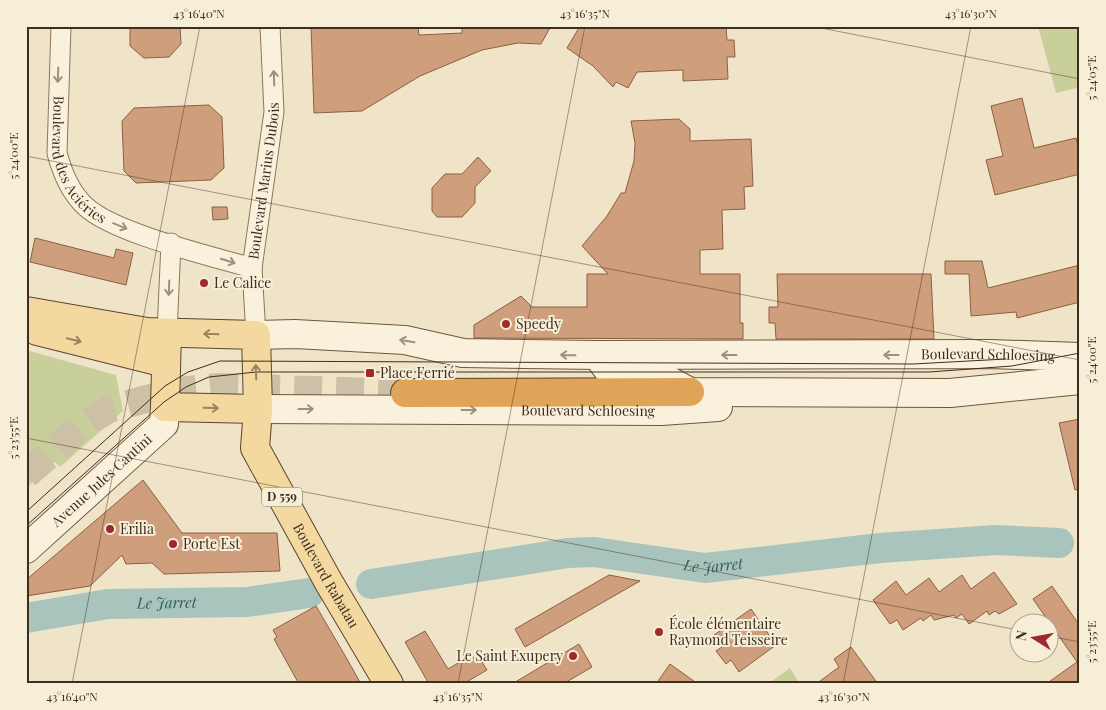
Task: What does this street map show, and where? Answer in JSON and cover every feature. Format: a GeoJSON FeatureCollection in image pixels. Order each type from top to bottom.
{"type":"FeatureCollection","features":[{"type":"Feature","properties":{"kind":"highway"},"geometry":{"type":"LineString","coordinates":[[405,393],[690,392]]}},
{"type":"Feature","properties":{"kind":"main road"},"geometry":{"type":"LineString","coordinates":[[26,312],[147,332],[256,335]]}},
{"type":"Feature","properties":{"kind":"main road"},"geometry":{"type":"LineString","coordinates":[[26,329],[165,363]]}},
{"type":"Feature","properties":{"kind":"main road"},"geometry":{"type":"LineString","coordinates":[[167,333],[165,407],[258,409]]}},
{"type":"Feature","properties":{"kind":"main road","name":"Boulevard Schloesing"},"geometry":{"type":"LineString","coordinates":[[256,335],[295,334],[404,340],[463,353],[598,355],[990,354],[1080,357]]}},
{"type":"Feature","properties":{"kind":"main road","name":"D 559"},"geometry":{"type":"LineString","coordinates":[[256,335],[258,409]]}},
{"type":"Feature","properties":{"kind":"main road","name":"Boulevard Schloesing"},"geometry":{"type":"LineString","coordinates":[[598,355],[614,378],[666,379],[690,392],[950,393],[1080,380]]}},
{"type":"Feature","properties":{"kind":"main road","name":"Boulevard Schloesing"},"geometry":{"type":"LineString","coordinates":[[258,409],[661,411],[753,404],[884,403],[916,393]]}},
{"type":"Feature","properties":{"kind":"main road","name":"Avenue Jules Cantini"},"geometry":{"type":"LineString","coordinates":[[26,549],[164,424],[165,407]]}},
{"type":"Feature","properties":{"kind":"main road","name":"Boulevard Rabatau"},"geometry":{"type":"LineString","coordinates":[[258,409],[255,448],[332,588],[389,684]]}},
{"type":"Feature","properties":{"kind":"street","name":"Boulevard des Aciéries"},"geometry":{"type":"LineString","coordinates":[[61,26],[56,153],[62,172],[84,206],[102,218],[171,243],[252,268]]}},
{"type":"Feature","properties":{"kind":"street","name":"Boulevard Marius Dubois"},"geometry":{"type":"LineString","coordinates":[[256,335],[252,268],[274,112],[270,26]]}},
{"type":"Feature","properties":{"kind":"street"},"geometry":{"type":"LineString","coordinates":[[167,333],[171,243]]}},
{"type":"Feature","properties":{"kind":"green space"},"geometry":{"type":"Polygon","coordinates":[[[1038,26],[1080,26],[1080,87],[1056,93],[1038,26]]]}},
{"type":"Feature","properties":{"kind":"green space"},"geometry":{"type":"Polygon","coordinates":[[[26,350],[116,375],[123,411],[60,467],[55,462],[26,488],[26,350]]]}},
{"type":"Feature","properties":{"kind":"green space"},"geometry":{"type":"Polygon","coordinates":[[[790,668],[800,684],[768,684],[790,668]]]}},
{"type":"Feature","properties":{"kind":"building"},"geometry":{"type":"Polygon","coordinates":[[[130,26],[180,26],[181,44],[169,57],[144,58],[130,46],[130,26]]]}},
{"type":"Feature","properties":{"kind":"building"},"geometry":{"type":"Polygon","coordinates":[[[311,26],[418,26],[419,35],[462,33],[462,26],[551,26],[541,44],[518,43],[482,50],[420,76],[362,111],[314,113],[311,26]]]}},
{"type":"Feature","properties":{"kind":"building"},"geometry":{"type":"Polygon","coordinates":[[[580,26],[726,26],[727,40],[734,40],[735,57],[727,57],[728,79],[683,81],[683,70],[637,72],[628,88],[616,82],[613,87],[593,66],[567,48],[580,26]]]}},
{"type":"Feature","properties":{"kind":"building"},"geometry":{"type":"Polygon","coordinates":[[[1022,98],[1034,148],[1076,138],[1080,154],[1080,174],[995,195],[986,160],[1003,156],[991,106],[1022,98]]]}},
{"type":"Feature","properties":{"kind":"building"},"geometry":{"type":"Polygon","coordinates":[[[209,105],[222,117],[224,168],[211,180],[136,183],[124,171],[122,121],[134,108],[209,105]]]}},
{"type":"Feature","properties":{"kind":"building"},"geometry":{"type":"Polygon","coordinates":[[[679,119],[690,129],[690,141],[751,139],[753,186],[744,187],[745,209],[722,210],[723,249],[700,250],[700,274],[740,274],[740,323],[743,323],[743,339],[474,338],[474,325],[521,296],[532,307],[587,307],[587,274],[608,274],[582,246],[607,216],[621,193],[625,193],[634,161],[635,143],[631,121],[679,119]]]}},
{"type":"Feature","properties":{"kind":"building"},"geometry":{"type":"Polygon","coordinates":[[[478,157],[491,171],[475,187],[475,203],[462,217],[437,217],[432,211],[432,188],[445,174],[462,174],[478,157]]]}},
{"type":"Feature","properties":{"kind":"building"},"geometry":{"type":"Polygon","coordinates":[[[212,207],[227,207],[228,219],[213,220],[212,207]]]}},
{"type":"Feature","properties":{"kind":"building"},"geometry":{"type":"Polygon","coordinates":[[[35,238],[114,258],[116,249],[133,253],[126,285],[30,262],[35,238]]]}},
{"type":"Feature","properties":{"kind":"building"},"geometry":{"type":"Polygon","coordinates":[[[945,261],[982,261],[988,288],[1080,265],[1080,302],[1017,318],[1016,312],[971,316],[969,274],[945,274],[945,261]]]}},
{"type":"Feature","properties":{"kind":"building"},"geometry":{"type":"Polygon","coordinates":[[[777,274],[931,274],[934,339],[776,339],[775,323],[769,323],[769,307],[778,307],[777,274]]]}},
{"type":"Feature","properties":{"kind":"building"},"geometry":{"type":"Polygon","coordinates":[[[1080,419],[1080,489],[1075,490],[1059,423],[1080,419]]]}},
{"type":"Feature","properties":{"kind":"building","name":"Porte Est"},"geometry":{"type":"Polygon","coordinates":[[[143,480],[182,533],[277,533],[280,571],[164,574],[152,563],[126,564],[122,555],[90,586],[26,596],[26,580],[143,480]]]}},
{"type":"Feature","properties":{"kind":"building"},"geometry":{"type":"Polygon","coordinates":[[[994,572],[1017,604],[999,614],[995,611],[989,615],[987,611],[969,624],[962,614],[956,618],[954,615],[934,620],[931,615],[923,621],[921,618],[903,630],[897,620],[890,624],[873,600],[896,581],[906,595],[929,578],[939,592],[962,575],[971,589],[994,572]]]}},
{"type":"Feature","properties":{"kind":"building"},"geometry":{"type":"Polygon","coordinates":[[[609,575],[640,581],[525,647],[515,629],[609,575]]]}},
{"type":"Feature","properties":{"kind":"building"},"geometry":{"type":"Polygon","coordinates":[[[1052,586],[1080,626],[1080,684],[1046,684],[1077,662],[1058,635],[1058,612],[1042,612],[1033,599],[1052,586]]]}},
{"type":"Feature","properties":{"kind":"building"},"geometry":{"type":"Polygon","coordinates":[[[316,606],[361,684],[299,684],[274,639],[277,637],[273,630],[316,606]]]}},
{"type":"Feature","properties":{"kind":"building"},"geometry":{"type":"Polygon","coordinates":[[[751,609],[776,645],[739,672],[731,660],[726,664],[716,651],[722,647],[714,635],[751,609]]]}},
{"type":"Feature","properties":{"kind":"building"},"geometry":{"type":"Polygon","coordinates":[[[425,631],[448,669],[472,655],[475,661],[480,659],[487,670],[463,684],[429,684],[405,642],[425,631]]]}},
{"type":"Feature","properties":{"kind":"building","name":"Le Saint Exupery"},"geometry":{"type":"Polygon","coordinates":[[[579,644],[592,667],[563,684],[512,684],[579,644]]]}},
{"type":"Feature","properties":{"kind":"building"},"geometry":{"type":"Polygon","coordinates":[[[851,647],[878,684],[816,684],[839,667],[834,659],[851,647]]]}},
{"type":"Feature","properties":{"kind":"building"},"geometry":{"type":"Polygon","coordinates":[[[670,664],[698,684],[656,684],[670,664]]]}},
{"type":"Feature","properties":{"kind":"waterway","name":"Le Jarret"},"geometry":{"type":"LineString","coordinates":[[371,584],[568,553],[594,552],[705,568],[880,548],[996,540],[1059,543]]}},
{"type":"Feature","properties":{"kind":"waterway","name":"Le Jarret"},"geometry":{"type":"LineString","coordinates":[[26,618],[108,604],[247,602],[309,593]]}},
{"type":"Feature","properties":{"kind":"tunnel"},"geometry":{"type":"LineString","coordinates":[[26,475],[84,424],[109,409],[177,391],[218,387],[405,393]]}},
{"type":"Feature","properties":{"kind":"tram line"},"geometry":{"type":"LineString","coordinates":[[26,526],[164,402],[186,387],[209,377],[256,372],[929,372],[1012,366],[1080,353]]}},
{"type":"Feature","properties":{"kind":"tram line"},"geometry":{"type":"LineString","coordinates":[[26,512],[165,386],[188,372],[220,361],[913,364],[1006,359]]}},
{"type":"Feature","properties":{"kind":"place","name":"Le Calice"},"geometry":{"type":"Point","coordinates":[204,283]}},
{"type":"Feature","properties":{"kind":"place","name":"Speedy"},"geometry":{"type":"Point","coordinates":[506,324]}},
{"type":"Feature","properties":{"kind":"place","name":"Place Ferrié"},"geometry":{"type":"Point","coordinates":[370,373]}},
{"type":"Feature","properties":{"kind":"place","name":"Erilia"},"geometry":{"type":"Point","coordinates":[110,529]}},
{"type":"Feature","properties":{"kind":"place","name":"Porte Est"},"geometry":{"type":"Point","coordinates":[173,544]}},
{"type":"Feature","properties":{"kind":"place","name":"École élémentaire Raymond Teisseire"},"geometry":{"type":"Point","coordinates":[659,632]}},
{"type":"Feature","properties":{"kind":"place","name":"Le Saint Exupery"},"geometry":{"type":"Point","coordinates":[573,656]}}]}
